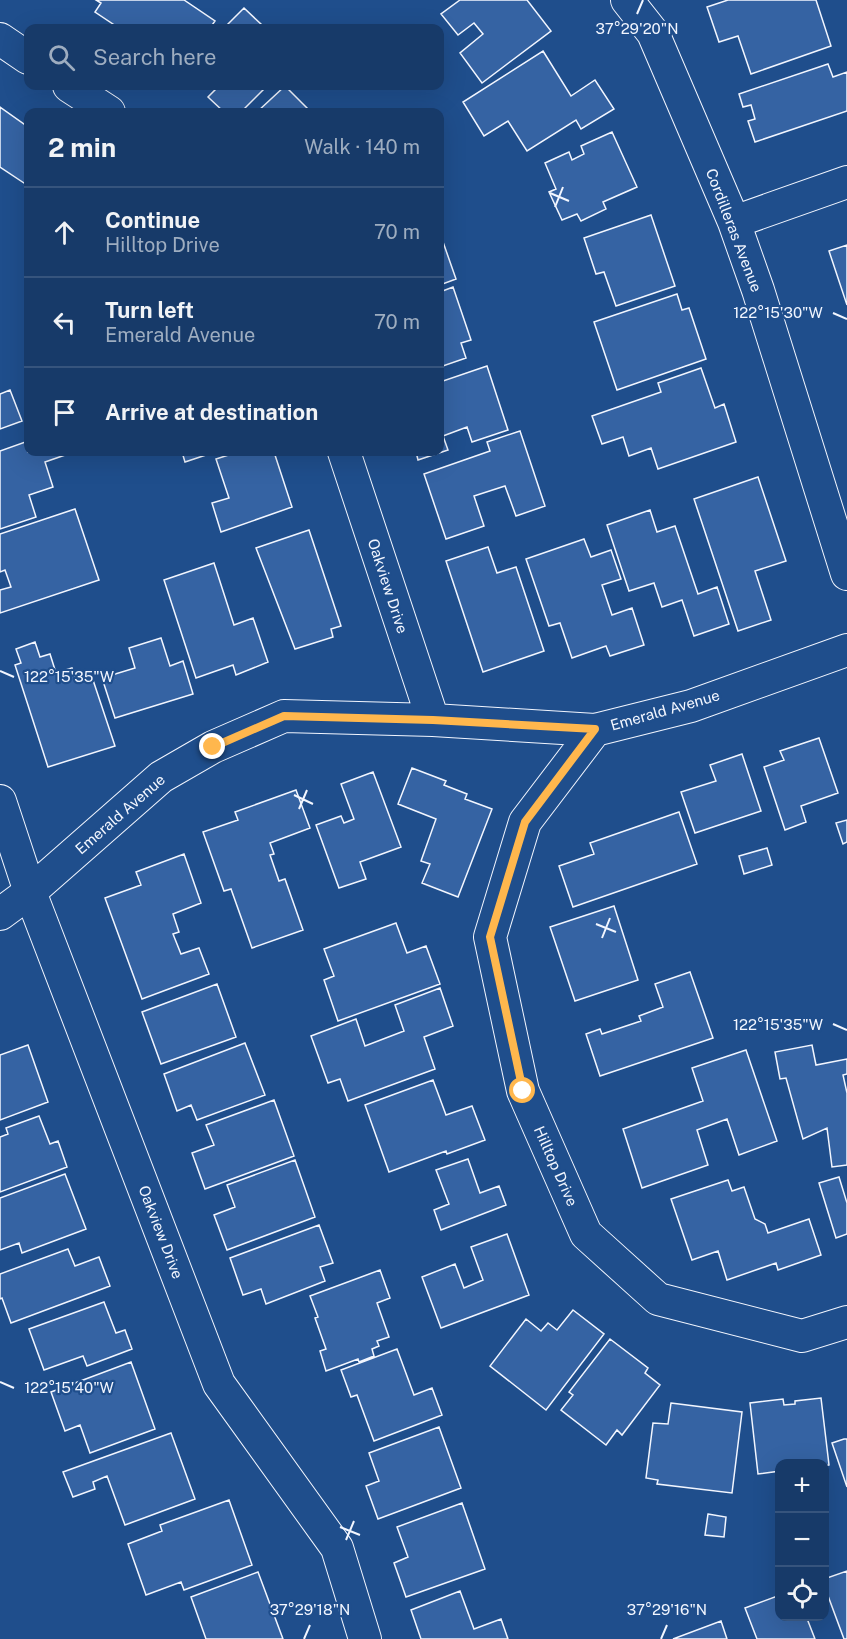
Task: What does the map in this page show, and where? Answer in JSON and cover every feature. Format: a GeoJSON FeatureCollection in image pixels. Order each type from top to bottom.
{"type":"FeatureCollection","features":[{"type":"Feature","properties":{"kind":"street","name":"Cordilleras Avenue"},"geometry":{"type":"LineString","coordinates":[[627,0],[653,33],[734,222],[758,290],[847,574]]}},
{"type":"Feature","properties":{"kind":"street"},"geometry":{"type":"LineString","coordinates":[[0,39],[24,55]]}},
{"type":"Feature","properties":{"kind":"street"},"geometry":{"type":"LineString","coordinates":[[75,90],[103,108]]}},
{"type":"Feature","properties":{"kind":"street"},"geometry":{"type":"LineString","coordinates":[[734,222],[847,183]]}},
{"type":"Feature","properties":{"kind":"street","name":"Oakview Drive"},"geometry":{"type":"LineString","coordinates":[[345,456],[433,720]]}},
{"type":"Feature","properties":{"kind":"street","name":"Emerald Avenue"},"geometry":{"type":"LineString","coordinates":[[0,914],[30,891],[161,777],[213,747],[284,716],[433,720],[595,729],[691,706],[847,650]]}},
{"type":"Feature","properties":{"kind":"street","name":"Hilltop Drive"},"geometry":{"type":"LineString","coordinates":[[595,729],[525,822],[490,937],[523,1091],[586,1234],[658,1299],[802,1336],[847,1322]]}},
{"type":"Feature","properties":{"kind":"street","name":"Oakview Drive"},"geometry":{"type":"LineString","coordinates":[[0,801],[30,891],[219,1384],[337,1548],[366,1639]]}},
{"type":"Feature","properties":{"kind":"building"},"geometry":{"type":"Polygon","coordinates":[[[96,0],[184,0],[215,21],[213,24],[113,24],[95,12],[101,3],[96,0]]]}},
{"type":"Feature","properties":{"kind":"building"},"geometry":{"type":"Polygon","coordinates":[[[460,0],[527,0],[551,31],[482,83],[460,53],[483,34],[474,23],[458,35],[441,14],[460,0]]]}},
{"type":"Feature","properties":{"kind":"building"},"geometry":{"type":"Polygon","coordinates":[[[728,0],[816,0],[831,46],[751,74],[738,36],[719,42],[707,7],[728,0]]]}},
{"type":"Feature","properties":{"kind":"building"},"geometry":{"type":"Polygon","coordinates":[[[244,8],[261,24],[228,24],[244,8]]]}},
{"type":"Feature","properties":{"kind":"building"},"geometry":{"type":"Polygon","coordinates":[[[543,51],[571,96],[595,80],[614,109],[581,129],[576,120],[527,151],[508,121],[484,136],[463,102],[543,51]]]}},
{"type":"Feature","properties":{"kind":"building"},"geometry":{"type":"Polygon","coordinates":[[[828,64],[833,77],[847,72],[847,111],[755,142],[748,121],[755,119],[751,105],[743,107],[739,94],[828,64]]]}},
{"type":"Feature","properties":{"kind":"building"},"geometry":{"type":"Polygon","coordinates":[[[215,90],[263,90],[245,108],[220,108],[208,97],[215,90]]]}},
{"type":"Feature","properties":{"kind":"building"},"geometry":{"type":"Polygon","coordinates":[[[281,90],[289,90],[307,108],[261,108],[281,90]]]}},
{"type":"Feature","properties":{"kind":"building"},"geometry":{"type":"Polygon","coordinates":[[[0,107],[24,124],[24,183],[0,167],[0,107]]]}},
{"type":"Feature","properties":{"kind":"building"},"geometry":{"type":"Polygon","coordinates":[[[612,132],[637,187],[603,202],[606,209],[581,221],[577,214],[562,220],[549,192],[556,189],[545,163],[569,152],[572,160],[584,154],[581,146],[612,132]]]}},
{"type":"Feature","properties":{"kind":"building"},"geometry":{"type":"Polygon","coordinates":[[[651,215],[675,286],[616,306],[604,272],[596,274],[584,238],[651,215]]]}},
{"type":"Feature","properties":{"kind":"building"},"geometry":{"type":"Polygon","coordinates":[[[444,245],[456,279],[444,284],[444,245]]]}},
{"type":"Feature","properties":{"kind":"building"},"geometry":{"type":"Polygon","coordinates":[[[847,245],[847,305],[829,251],[847,245]]]}},
{"type":"Feature","properties":{"kind":"building"},"geometry":{"type":"Polygon","coordinates":[[[453,287],[471,340],[461,343],[466,358],[444,366],[444,290],[453,287]]]}},
{"type":"Feature","properties":{"kind":"building"},"geometry":{"type":"Polygon","coordinates":[[[677,294],[682,310],[689,308],[706,359],[617,390],[594,322],[677,294]]]}},
{"type":"Feature","properties":{"kind":"building"},"geometry":{"type":"Polygon","coordinates":[[[487,366],[508,430],[472,442],[467,427],[444,436],[444,381],[487,366]]]}},
{"type":"Feature","properties":{"kind":"building"},"geometry":{"type":"Polygon","coordinates":[[[701,368],[715,408],[724,404],[736,442],[658,469],[651,448],[629,456],[623,437],[602,444],[592,416],[661,392],[658,383],[701,368]]]}},
{"type":"Feature","properties":{"kind":"building"},"geometry":{"type":"Polygon","coordinates":[[[10,390],[22,421],[0,429],[0,394],[10,390]]]}},
{"type":"Feature","properties":{"kind":"building"},"geometry":{"type":"Polygon","coordinates":[[[520,431],[545,506],[516,516],[505,486],[474,496],[484,526],[446,539],[424,474],[490,451],[487,442],[520,431]]]}},
{"type":"Feature","properties":{"kind":"building"},"geometry":{"type":"Polygon","coordinates":[[[444,439],[448,450],[444,451],[444,439]]]}},
{"type":"Feature","properties":{"kind":"building"},"geometry":{"type":"Polygon","coordinates":[[[24,442],[24,456],[62,456],[45,462],[53,487],[29,495],[36,517],[0,529],[0,451],[24,442]]]}},
{"type":"Feature","properties":{"kind":"building"},"geometry":{"type":"Polygon","coordinates":[[[183,456],[203,456],[185,462],[183,456]]]}},
{"type":"Feature","properties":{"kind":"building"},"geometry":{"type":"Polygon","coordinates":[[[225,456],[275,456],[292,507],[221,532],[212,503],[229,498],[216,459],[225,456]]]}},
{"type":"Feature","properties":{"kind":"building"},"geometry":{"type":"Polygon","coordinates":[[[417,456],[430,456],[418,460],[417,456]]]}},
{"type":"Feature","properties":{"kind":"building"},"geometry":{"type":"Polygon","coordinates":[[[758,477],[786,561],[755,571],[771,620],[738,631],[694,499],[758,477]]]}},
{"type":"Feature","properties":{"kind":"building"},"geometry":{"type":"Polygon","coordinates":[[[75,509],[99,580],[0,613],[0,590],[11,587],[5,570],[0,572],[0,534],[75,509]]]}},
{"type":"Feature","properties":{"kind":"building"},"geometry":{"type":"Polygon","coordinates":[[[650,510],[657,532],[675,526],[698,594],[717,587],[729,624],[694,636],[682,600],[662,607],[654,583],[629,591],[607,525],[650,510]]]}},
{"type":"Feature","properties":{"kind":"building"},"geometry":{"type":"Polygon","coordinates":[[[309,530],[341,626],[331,629],[333,637],[295,649],[256,548],[309,530]]]}},
{"type":"Feature","properties":{"kind":"building"},"geometry":{"type":"Polygon","coordinates":[[[584,539],[591,557],[611,550],[621,579],[602,585],[612,615],[632,608],[644,645],[610,656],[606,646],[572,658],[560,623],[549,626],[526,559],[584,539]]]}},
{"type":"Feature","properties":{"kind":"building"},"geometry":{"type":"Polygon","coordinates":[[[488,547],[497,573],[516,567],[544,651],[483,672],[446,561],[488,547]]]}},
{"type":"Feature","properties":{"kind":"building"},"geometry":{"type":"Polygon","coordinates":[[[214,563],[234,625],[253,618],[268,662],[236,675],[233,665],[196,678],[164,580],[214,563]]]}},
{"type":"Feature","properties":{"kind":"building"},"geometry":{"type":"Polygon","coordinates":[[[161,638],[170,666],[183,661],[193,694],[115,718],[102,678],[135,668],[129,648],[161,638]]]}},
{"type":"Feature","properties":{"kind":"building"},"geometry":{"type":"Polygon","coordinates":[[[35,642],[40,657],[50,654],[56,673],[72,668],[76,679],[91,674],[115,746],[48,767],[15,665],[21,663],[16,649],[35,642]]]}},
{"type":"Feature","properties":{"kind":"building"},"geometry":{"type":"Polygon","coordinates":[[[819,738],[838,793],[801,806],[806,822],[785,830],[764,767],[784,760],[780,751],[819,738]]]}},
{"type":"Feature","properties":{"kind":"building"},"geometry":{"type":"Polygon","coordinates":[[[742,754],[761,811],[695,833],[681,792],[716,781],[710,765],[742,754]]]}},
{"type":"Feature","properties":{"kind":"building"},"geometry":{"type":"Polygon","coordinates":[[[412,768],[446,781],[444,785],[467,794],[465,799],[492,809],[458,897],[422,883],[430,864],[421,861],[436,819],[398,804],[412,768]]]}},
{"type":"Feature","properties":{"kind":"building"},"geometry":{"type":"Polygon","coordinates":[[[373,772],[401,847],[360,862],[366,879],[339,888],[316,825],[341,816],[344,823],[354,819],[341,784],[373,772]]]}},
{"type":"Feature","properties":{"kind":"building"},"geometry":{"type":"Polygon","coordinates":[[[296,790],[310,828],[270,843],[274,854],[270,855],[279,881],[285,879],[303,930],[252,948],[231,889],[224,891],[203,832],[238,820],[235,812],[296,790]]]}},
{"type":"Feature","properties":{"kind":"building"},"geometry":{"type":"Polygon","coordinates":[[[679,812],[697,864],[573,907],[559,866],[594,854],[590,843],[679,812]]]}},
{"type":"Feature","properties":{"kind":"building"},"geometry":{"type":"Polygon","coordinates":[[[847,820],[847,842],[843,844],[836,823],[847,820]]]}},
{"type":"Feature","properties":{"kind":"building"},"geometry":{"type":"Polygon","coordinates":[[[767,848],[772,865],[744,874],[739,856],[767,848]]]}},
{"type":"Feature","properties":{"kind":"building"},"geometry":{"type":"Polygon","coordinates":[[[184,854],[201,903],[173,914],[179,932],[173,934],[181,954],[199,948],[209,974],[142,999],[105,898],[141,885],[136,872],[184,854]]]}},
{"type":"Feature","properties":{"kind":"building"},"geometry":{"type":"Polygon","coordinates":[[[614,906],[638,980],[575,1001],[550,927],[614,906]]]}},
{"type":"Feature","properties":{"kind":"building"},"geometry":{"type":"Polygon","coordinates":[[[396,923],[407,953],[426,946],[440,984],[338,1021],[324,980],[334,976],[324,949],[396,923]]]}},
{"type":"Feature","properties":{"kind":"building"},"geometry":{"type":"Polygon","coordinates":[[[690,972],[713,1038],[600,1076],[586,1034],[600,1029],[602,1034],[641,1021],[639,1016],[663,1007],[655,984],[690,972]]]}},
{"type":"Feature","properties":{"kind":"building"},"geometry":{"type":"Polygon","coordinates":[[[217,984],[236,1037],[161,1064],[142,1012],[217,984]]]}},
{"type":"Feature","properties":{"kind":"building"},"geometry":{"type":"Polygon","coordinates":[[[440,988],[453,1026],[424,1037],[435,1069],[348,1101],[340,1079],[328,1083],[311,1036],[356,1019],[365,1046],[404,1031],[395,1005],[440,988]]]}},
{"type":"Feature","properties":{"kind":"building"},"geometry":{"type":"Polygon","coordinates":[[[245,1043],[265,1095],[197,1120],[191,1105],[177,1111],[164,1074],[245,1043]]]}},
{"type":"Feature","properties":{"kind":"building"},"geometry":{"type":"Polygon","coordinates":[[[28,1045],[48,1102],[0,1120],[0,1055],[28,1045]]]}},
{"type":"Feature","properties":{"kind":"building"},"geometry":{"type":"Polygon","coordinates":[[[812,1045],[816,1065],[847,1059],[847,1074],[843,1075],[847,1093],[847,1165],[832,1167],[827,1128],[803,1139],[786,1078],[780,1079],[775,1052],[812,1045]]]}},
{"type":"Feature","properties":{"kind":"building"},"geometry":{"type":"Polygon","coordinates":[[[746,1050],[777,1141],[739,1155],[727,1119],[697,1130],[708,1165],[642,1188],[623,1129],[703,1101],[692,1068],[746,1050]]]}},
{"type":"Feature","properties":{"kind":"building"},"geometry":{"type":"Polygon","coordinates":[[[433,1080],[446,1115],[472,1106],[485,1140],[447,1154],[446,1151],[389,1172],[365,1105],[433,1080]]]}},
{"type":"Feature","properties":{"kind":"building"},"geometry":{"type":"Polygon","coordinates":[[[274,1100],[294,1156],[205,1189],[192,1153],[214,1145],[206,1125],[274,1100]]]}},
{"type":"Feature","properties":{"kind":"building"},"geometry":{"type":"Polygon","coordinates":[[[39,1116],[50,1144],[58,1141],[67,1167],[0,1192],[0,1137],[8,1134],[6,1128],[39,1116]]]}},
{"type":"Feature","properties":{"kind":"building"},"geometry":{"type":"Polygon","coordinates":[[[468,1159],[480,1193],[499,1186],[506,1205],[441,1230],[434,1210],[449,1204],[436,1170],[468,1159]]]}},
{"type":"Feature","properties":{"kind":"building"},"geometry":{"type":"Polygon","coordinates":[[[295,1160],[315,1217],[227,1250],[214,1215],[235,1207],[227,1185],[295,1160]]]}},
{"type":"Feature","properties":{"kind":"building"},"geometry":{"type":"Polygon","coordinates":[[[65,1174],[86,1229],[22,1253],[19,1243],[0,1250],[0,1198],[65,1174]]]}},
{"type":"Feature","properties":{"kind":"building"},"geometry":{"type":"Polygon","coordinates":[[[839,1177],[847,1203],[847,1234],[836,1238],[819,1183],[839,1177]]]}},
{"type":"Feature","properties":{"kind":"building"},"geometry":{"type":"Polygon","coordinates":[[[728,1180],[732,1191],[744,1187],[755,1219],[765,1224],[768,1233],[809,1219],[821,1255],[778,1270],[776,1263],[727,1280],[718,1251],[692,1260],[671,1199],[728,1180]]]}},
{"type":"Feature","properties":{"kind":"building"},"geometry":{"type":"Polygon","coordinates":[[[319,1225],[333,1263],[320,1267],[325,1281],[266,1304],[261,1289],[243,1295],[230,1258],[319,1225]]]}},
{"type":"Feature","properties":{"kind":"building"},"geometry":{"type":"Polygon","coordinates":[[[507,1234],[529,1295],[441,1328],[422,1277],[455,1264],[464,1288],[483,1280],[471,1247],[507,1234]]]}},
{"type":"Feature","properties":{"kind":"building"},"geometry":{"type":"Polygon","coordinates":[[[68,1249],[75,1266],[99,1257],[110,1286],[11,1323],[2,1298],[0,1299],[0,1274],[68,1249]]]}},
{"type":"Feature","properties":{"kind":"building"},"geometry":{"type":"Polygon","coordinates":[[[380,1270],[390,1298],[377,1303],[389,1337],[377,1341],[379,1346],[372,1349],[374,1356],[359,1362],[358,1359],[326,1371],[320,1351],[326,1349],[310,1296],[380,1270]]]}},
{"type":"Feature","properties":{"kind":"building"},"geometry":{"type":"Polygon","coordinates":[[[104,1302],[116,1333],[125,1330],[132,1349],[87,1366],[83,1356],[44,1370],[29,1329],[104,1302]]]}},
{"type":"Feature","properties":{"kind":"building"},"geometry":{"type":"Polygon","coordinates":[[[573,1310],[604,1334],[546,1410],[490,1366],[526,1319],[541,1331],[548,1323],[557,1330],[573,1310]]]}},
{"type":"Feature","properties":{"kind":"building"},"geometry":{"type":"Polygon","coordinates":[[[610,1339],[648,1368],[645,1373],[660,1385],[622,1435],[617,1430],[606,1445],[561,1410],[573,1395],[569,1392],[610,1339]]]}},
{"type":"Feature","properties":{"kind":"building"},"geometry":{"type":"Polygon","coordinates":[[[397,1349],[414,1395],[432,1388],[442,1415],[374,1441],[357,1395],[351,1397],[341,1370],[397,1349]]]}},
{"type":"Feature","properties":{"kind":"building"},"geometry":{"type":"Polygon","coordinates":[[[131,1362],[155,1429],[90,1453],[80,1425],[65,1431],[51,1392],[131,1362]]]}},
{"type":"Feature","properties":{"kind":"building"},"geometry":{"type":"Polygon","coordinates":[[[821,1398],[828,1459],[775,1459],[775,1472],[758,1474],[750,1403],[783,1399],[784,1405],[795,1404],[795,1401],[821,1398]]]}},
{"type":"Feature","properties":{"kind":"building"},"geometry":{"type":"Polygon","coordinates":[[[671,1403],[742,1412],[732,1493],[657,1484],[658,1480],[646,1478],[653,1423],[668,1424],[671,1403]]]}},
{"type":"Feature","properties":{"kind":"building"},"geometry":{"type":"Polygon","coordinates":[[[439,1427],[461,1488],[378,1519],[366,1486],[379,1481],[369,1453],[439,1427]]]}},
{"type":"Feature","properties":{"kind":"building"},"geometry":{"type":"Polygon","coordinates":[[[171,1433],[195,1499],[125,1525],[107,1476],[93,1482],[95,1489],[73,1497],[63,1472],[171,1433]]]}},
{"type":"Feature","properties":{"kind":"building"},"geometry":{"type":"Polygon","coordinates":[[[847,1439],[847,1487],[832,1443],[847,1439]]]}},
{"type":"Feature","properties":{"kind":"building"},"geometry":{"type":"Polygon","coordinates":[[[229,1500],[252,1565],[184,1590],[181,1582],[146,1595],[128,1544],[162,1531],[160,1525],[229,1500]]]}},
{"type":"Feature","properties":{"kind":"building"},"geometry":{"type":"Polygon","coordinates":[[[462,1503],[485,1569],[406,1597],[394,1563],[408,1557],[397,1527],[462,1503]]]}},
{"type":"Feature","properties":{"kind":"building"},"geometry":{"type":"Polygon","coordinates":[[[708,1514],[726,1517],[724,1537],[705,1535],[708,1514]]]}},
{"type":"Feature","properties":{"kind":"building"},"geometry":{"type":"Polygon","coordinates":[[[847,1571],[847,1639],[844,1639],[829,1598],[829,1577],[847,1571]]]}},
{"type":"Feature","properties":{"kind":"building"},"geometry":{"type":"Polygon","coordinates":[[[258,1572],[283,1639],[206,1639],[191,1597],[258,1572]]]}},
{"type":"Feature","properties":{"kind":"building"},"geometry":{"type":"Polygon","coordinates":[[[460,1591],[474,1629],[501,1619],[508,1639],[421,1639],[411,1610],[460,1591]]]}},
{"type":"Feature","properties":{"kind":"building"},"geometry":{"type":"Polygon","coordinates":[[[775,1597],[775,1621],[808,1621],[815,1639],[757,1639],[745,1608],[775,1597]]]}},
{"type":"Feature","properties":{"kind":"building"},"geometry":{"type":"Polygon","coordinates":[[[721,1621],[727,1639],[673,1639],[721,1621]]]}},
{"type":"Feature","properties":{"kind":"route"},"geometry":{"type":"LineString","coordinates":[[213,747],[284,716],[433,720],[595,729],[525,822],[490,937],[523,1091]]}}]}
